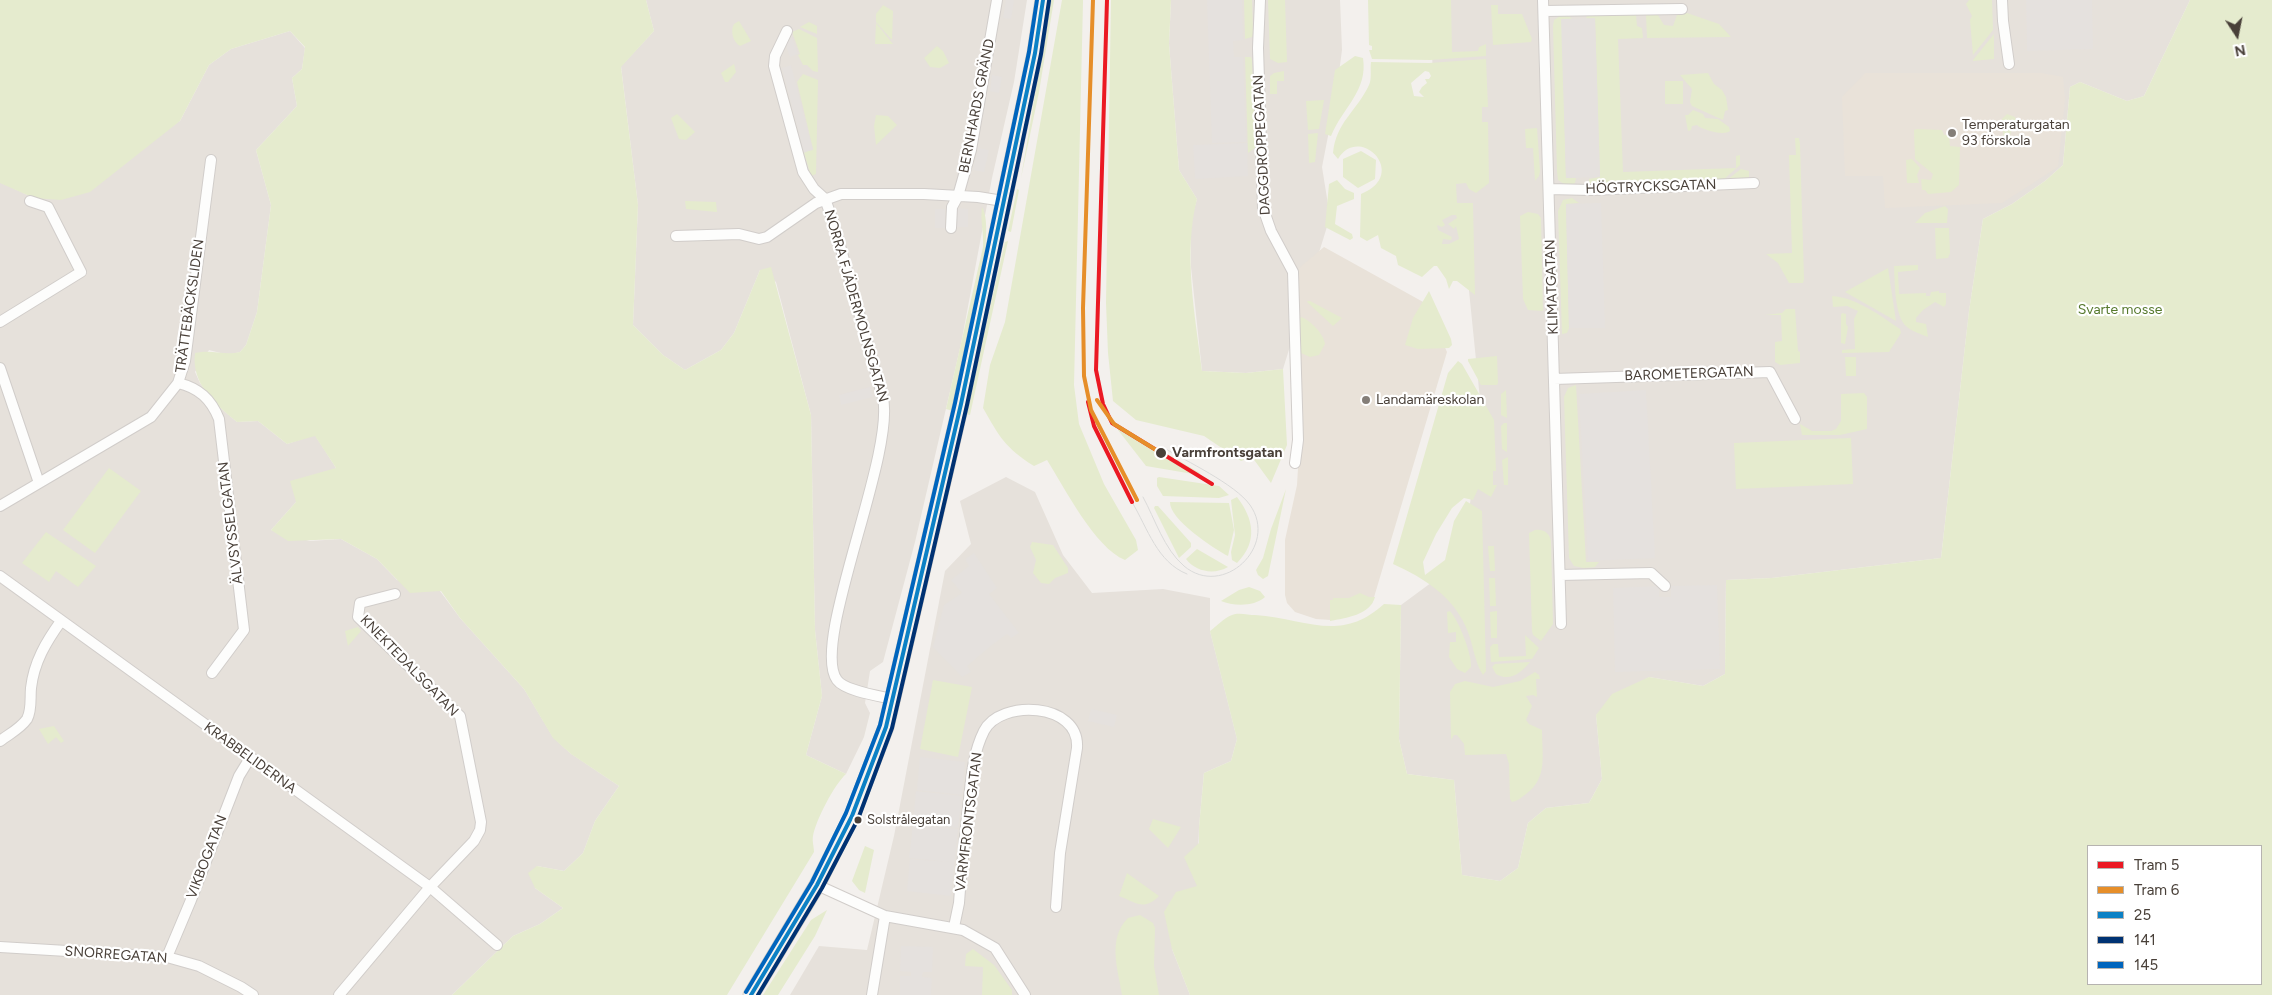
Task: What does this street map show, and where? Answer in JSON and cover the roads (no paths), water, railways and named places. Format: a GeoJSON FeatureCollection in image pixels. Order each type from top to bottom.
{"type":"FeatureCollection","features":[{"type":"Feature","properties":{"kind":"street","name":"BERNHARDS GRÄND"},"geometry":{"type":"LineString","coordinates":[[958,196],[971,150],[997,0]]}},
{"type":"Feature","properties":{"kind":"street"},"geometry":{"type":"LineString","coordinates":[[751,995],[817,885],[852,816],[886,727],[933,519],[962,404],[1035,53],[1043,0]]}},
{"type":"Feature","properties":{"kind":"street","name":"DAGGDROPPEGATAN"},"geometry":{"type":"LineString","coordinates":[[1260,0],[1258,48],[1263,208],[1271,232],[1293,272],[1298,440],[1294,462]]}},
{"type":"Feature","properties":{"kind":"street","name":"KLIMATGATAN"},"geometry":{"type":"LineString","coordinates":[[1543,0],[1561,624]]}},
{"type":"Feature","properties":{"kind":"street"},"geometry":{"type":"LineString","coordinates":[[2002,0],[2002,21],[2009,64]]}},
{"type":"Feature","properties":{"kind":"street"},"geometry":{"type":"LineString","coordinates":[[1544,11],[1682,9]]}},
{"type":"Feature","properties":{"kind":"street","name":"NORRA FJÄDERMOLNSGATAN"},"geometry":{"type":"LineString","coordinates":[[787,31],[775,56],[774,66],[803,172],[814,189],[825,199],[835,226],[883,398],[885,416],[868,494],[849,565],[834,634],[830,663],[836,678],[844,687],[893,699]]}},
{"type":"Feature","properties":{"kind":"street","name":"TRÄTTEBÄCKSLIDEN"},"geometry":{"type":"LineString","coordinates":[[0,506],[151,417],[178,383],[185,361],[211,160]]}},
{"type":"Feature","properties":{"kind":"street","name":"HÖGTRYCKSGATAN"},"geometry":{"type":"LineString","coordinates":[[1549,189],[1591,190],[1754,183]]}},
{"type":"Feature","properties":{"kind":"street"},"geometry":{"type":"LineString","coordinates":[[676,236],[739,234],[759,239],[768,238],[825,199],[841,194],[958,196],[1003,201]]}},
{"type":"Feature","properties":{"kind":"street"},"geometry":{"type":"LineString","coordinates":[[951,228],[952,207],[958,196]]}},
{"type":"Feature","properties":{"kind":"street"},"geometry":{"type":"LineString","coordinates":[[0,322],[82,272],[48,207],[30,200]]}},
{"type":"Feature","properties":{"kind":"street"},"geometry":{"type":"LineString","coordinates":[[0,368],[39,483]]}},
{"type":"Feature","properties":{"kind":"street","name":"BAROMETERGATAN"},"geometry":{"type":"LineString","coordinates":[[1554,379],[1770,372],[1795,419]]}},
{"type":"Feature","properties":{"kind":"street","name":"ÄLVSYSSELGATAN"},"geometry":{"type":"LineString","coordinates":[[178,383],[196,389],[206,397],[214,407],[218,419],[244,630],[212,673]]}},
{"type":"Feature","properties":{"kind":"street"},"geometry":{"type":"LineString","coordinates":[[1560,575],[1651,573],[1665,586]]}},
{"type":"Feature","properties":{"kind":"street","name":"KRABBELIDERNA"},"geometry":{"type":"LineString","coordinates":[[0,576],[430,887],[496,945]]}},
{"type":"Feature","properties":{"kind":"street","name":"KNEKTEDALSGATAN"},"geometry":{"type":"LineString","coordinates":[[395,594],[360,604],[358,617],[460,716],[479,807],[480,830],[474,841],[430,887]]}},
{"type":"Feature","properties":{"kind":"street"},"geometry":{"type":"LineString","coordinates":[[0,742],[23,724],[28,716],[31,688],[37,662],[44,646],[62,621]]}},
{"type":"Feature","properties":{"kind":"street","name":"VARMFRONTSGATAN"},"geometry":{"type":"LineString","coordinates":[[954,927],[959,903],[974,754],[986,728],[1000,717],[1012,712],[1039,710],[1052,713],[1068,721],[1076,735],[1077,748],[1060,853],[1056,907]]}},
{"type":"Feature","properties":{"kind":"street","name":"VIKBOGATAN"},"geometry":{"type":"LineString","coordinates":[[167,957],[191,900],[238,776],[250,758]]}},
{"type":"Feature","properties":{"kind":"street"},"geometry":{"type":"LineString","coordinates":[[817,885],[885,916],[954,927],[995,948],[1025,995]]}},
{"type":"Feature","properties":{"kind":"street"},"geometry":{"type":"LineString","coordinates":[[339,995],[430,887]]}},
{"type":"Feature","properties":{"kind":"street"},"geometry":{"type":"LineString","coordinates":[[872,995],[885,916]]}},
{"type":"Feature","properties":{"kind":"street","name":"SNORREGATAN"},"geometry":{"type":"LineString","coordinates":[[0,947],[167,957],[199,966],[253,995]]}},
{"type":"Feature","properties":{"kind":"tram line","name":"6"},"geometry":{"type":"LineString","coordinates":[[1093,0],[1083,308],[1084,376],[1091,410],[1137,500]]}},
{"type":"Feature","properties":{"kind":"tram line","name":"5"},"geometry":{"type":"LineString","coordinates":[[1107,0],[1096,370],[1103,404],[1112,423],[1212,484]]}},
{"type":"Feature","properties":{"kind":"tram line","name":"6"},"geometry":{"type":"LineString","coordinates":[[1097,400],[1114,424],[1161,453]]}},
{"type":"Feature","properties":{"kind":"tram line","name":"5"},"geometry":{"type":"LineString","coordinates":[[1088,402],[1094,426],[1132,502]]}},
{"type":"Feature","properties":{"kind":"tram line"},"geometry":{"type":"LineString","coordinates":[[1143,497],[1171,551],[1184,566],[1199,575],[1215,576],[1230,572],[1242,563],[1252,551],[1257,536],[1257,521],[1250,505],[1243,497],[1222,481],[1164,448]]}},
{"type":"Feature","properties":{"kind":"tram line"},"geometry":{"type":"LineString","coordinates":[[1132,502],[1154,544],[1168,561],[1177,569],[1187,574]]}},
{"type":"Feature","properties":{"kind":"place","name":"Temperaturgatan 93 förskola"},"geometry":{"type":"Point","coordinates":[1952,133]}},
{"type":"Feature","properties":{"kind":"place","name":"Landamäreskolan"},"geometry":{"type":"Point","coordinates":[1366,400]}},
{"type":"Feature","properties":{"kind":"place","name":"Varmfrontsgatan"},"geometry":{"type":"Point","coordinates":[1161,453]}},
{"type":"Feature","properties":{"kind":"place","name":"Solstrålegatan"},"geometry":{"type":"Point","coordinates":[858,820]}},
{"type":"Feature","properties":{"kind":"park label","name":"Svarte mosse"},"geometry":{"type":"Point","coordinates":[2120,310]}}]}
